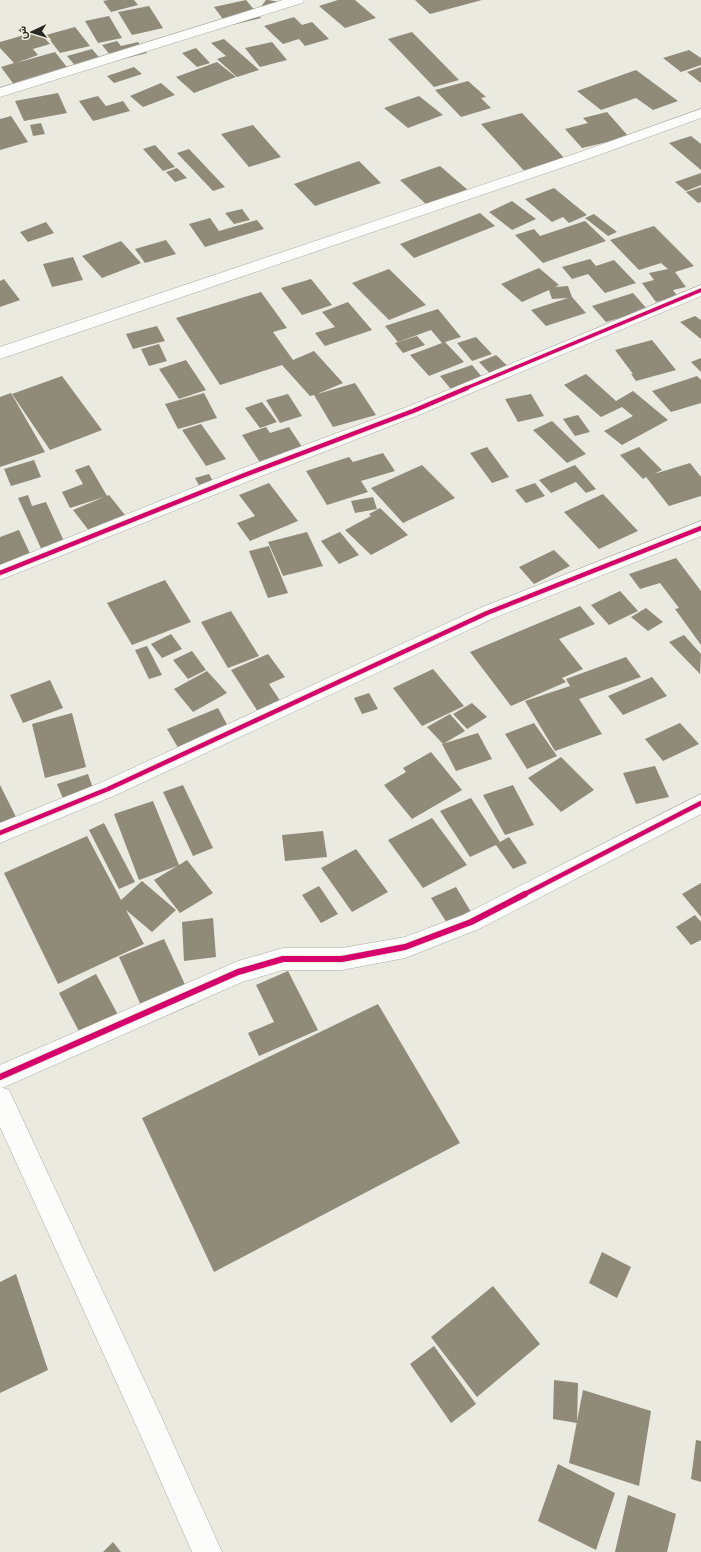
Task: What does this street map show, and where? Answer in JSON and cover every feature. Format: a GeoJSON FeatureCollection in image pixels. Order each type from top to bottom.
{"type":"FeatureCollection","features":[{"type":"Feature","properties":{"kind":"street"},"geometry":{"type":"LineString","coordinates":[[0,93],[297,0]]}},
{"type":"Feature","properties":{"kind":"street"},"geometry":{"type":"LineString","coordinates":[[0,353],[588,154],[701,113]]}},
{"type":"Feature","properties":{"kind":"street"},"geometry":{"type":"LineString","coordinates":[[0,574],[242,476],[413,411],[701,290]]}},
{"type":"Feature","properties":{"kind":"street"},"geometry":{"type":"LineString","coordinates":[[0,833],[108,789],[338,683],[487,612],[701,528]]}},
{"type":"Feature","properties":{"kind":"street"},"geometry":{"type":"LineString","coordinates":[[0,1077],[238,972],[283,959],[342,959],[405,947],[471,922],[701,803]]}},
{"type":"Feature","properties":{"kind":"street"},"geometry":{"type":"LineString","coordinates":[[0,1099],[150,1424],[206,1552]]}},
{"type":"Feature","properties":{"kind":"building"},"geometry":{"type":"Polygon","coordinates":[[[134,0],[138,5],[111,12],[103,1],[134,0]]]}},
{"type":"Feature","properties":{"kind":"building"},"geometry":{"type":"Polygon","coordinates":[[[246,0],[261,18],[228,26],[214,7],[246,0]]]}},
{"type":"Feature","properties":{"kind":"building"},"geometry":{"type":"Polygon","coordinates":[[[266,0],[268,0],[280,2],[260,8],[266,0]]]}},
{"type":"Feature","properties":{"kind":"building"},"geometry":{"type":"Polygon","coordinates":[[[338,0],[355,0],[376,18],[345,28],[319,6],[338,0]]]}},
{"type":"Feature","properties":{"kind":"building"},"geometry":{"type":"Polygon","coordinates":[[[415,0],[482,0],[430,14],[415,0]]]}},
{"type":"Feature","properties":{"kind":"building"},"geometry":{"type":"Polygon","coordinates":[[[149,6],[163,28],[132,35],[118,12],[149,6]]]}},
{"type":"Feature","properties":{"kind":"building"},"geometry":{"type":"Polygon","coordinates":[[[109,16],[122,38],[98,43],[85,21],[109,16]]]}},
{"type":"Feature","properties":{"kind":"building"},"geometry":{"type":"Polygon","coordinates":[[[294,17],[302,25],[312,22],[329,39],[305,46],[299,39],[283,44],[264,26],[294,17]]]}},
{"type":"Feature","properties":{"kind":"building"},"geometry":{"type":"Polygon","coordinates":[[[75,27],[90,46],[60,53],[46,35],[75,27]]]}},
{"type":"Feature","properties":{"kind":"building"},"geometry":{"type":"Polygon","coordinates":[[[38,31],[50,44],[33,49],[38,55],[16,63],[55,52],[70,71],[15,86],[1,67],[14,63],[0,48],[0,42],[38,31]]]}},
{"type":"Feature","properties":{"kind":"building"},"geometry":{"type":"Polygon","coordinates":[[[412,32],[459,80],[434,87],[388,39],[412,32]]]}},
{"type":"Feature","properties":{"kind":"building"},"geometry":{"type":"Polygon","coordinates":[[[224,39],[259,70],[237,77],[217,59],[226,56],[211,43],[224,39]]]}},
{"type":"Feature","properties":{"kind":"building"},"geometry":{"type":"Polygon","coordinates":[[[117,41],[121,46],[138,42],[147,53],[115,61],[102,45],[117,41]]]}},
{"type":"Feature","properties":{"kind":"building"},"geometry":{"type":"Polygon","coordinates":[[[272,42],[287,60],[260,67],[245,48],[272,42]]]}},
{"type":"Feature","properties":{"kind":"building"},"geometry":{"type":"Polygon","coordinates":[[[196,48],[210,63],[197,67],[182,53],[196,48]]]}},
{"type":"Feature","properties":{"kind":"building"},"geometry":{"type":"Polygon","coordinates":[[[92,49],[103,62],[78,69],[67,56],[92,49]]]}},
{"type":"Feature","properties":{"kind":"building"},"geometry":{"type":"Polygon","coordinates":[[[689,50],[701,58],[701,65],[681,72],[663,58],[689,50]]]}},
{"type":"Feature","properties":{"kind":"building"},"geometry":{"type":"Polygon","coordinates":[[[217,62],[236,77],[194,93],[176,77],[217,62]]]}},
{"type":"Feature","properties":{"kind":"building"},"geometry":{"type":"Polygon","coordinates":[[[134,67],[142,74],[114,83],[107,76],[134,67]]]}},
{"type":"Feature","properties":{"kind":"building"},"geometry":{"type":"Polygon","coordinates":[[[701,67],[701,83],[687,72],[701,67]]]}},
{"type":"Feature","properties":{"kind":"building"},"geometry":{"type":"Polygon","coordinates":[[[636,70],[678,101],[653,110],[636,98],[601,110],[577,91],[636,70]]]}},
{"type":"Feature","properties":{"kind":"building"},"geometry":{"type":"Polygon","coordinates":[[[468,81],[486,97],[481,98],[491,108],[461,117],[435,90],[468,81]]]}},
{"type":"Feature","properties":{"kind":"building"},"geometry":{"type":"Polygon","coordinates":[[[161,83],[175,95],[143,107],[130,96],[161,83]]]}},
{"type":"Feature","properties":{"kind":"building"},"geometry":{"type":"Polygon","coordinates":[[[58,93],[67,113],[24,121],[15,101],[58,93]]]}},
{"type":"Feature","properties":{"kind":"building"},"geometry":{"type":"Polygon","coordinates":[[[98,96],[106,106],[123,101],[130,111],[93,121],[79,101],[98,96]]]}},
{"type":"Feature","properties":{"kind":"building"},"geometry":{"type":"Polygon","coordinates":[[[419,96],[443,115],[408,128],[384,108],[419,96]]]}},
{"type":"Feature","properties":{"kind":"building"},"geometry":{"type":"Polygon","coordinates":[[[607,112],[629,137],[582,148],[565,129],[588,123],[583,118],[607,112]]]}},
{"type":"Feature","properties":{"kind":"building"},"geometry":{"type":"Polygon","coordinates":[[[522,113],[568,162],[527,174],[481,124],[522,113]]]}},
{"type":"Feature","properties":{"kind":"building"},"geometry":{"type":"Polygon","coordinates":[[[11,116],[28,142],[0,150],[0,119],[11,116]]]}},
{"type":"Feature","properties":{"kind":"building"},"geometry":{"type":"Polygon","coordinates":[[[41,123],[45,134],[33,136],[30,125],[41,123]]]}},
{"type":"Feature","properties":{"kind":"building"},"geometry":{"type":"Polygon","coordinates":[[[253,125],[281,157],[249,167],[221,134],[253,125]]]}},
{"type":"Feature","properties":{"kind":"building"},"geometry":{"type":"Polygon","coordinates":[[[691,136],[701,144],[701,170],[669,143],[691,136]]]}},
{"type":"Feature","properties":{"kind":"building"},"geometry":{"type":"Polygon","coordinates":[[[155,145],[175,167],[163,171],[143,149],[155,145]]]}},
{"type":"Feature","properties":{"kind":"building"},"geometry":{"type":"Polygon","coordinates":[[[189,149],[225,187],[213,191],[177,153],[189,149]]]}},
{"type":"Feature","properties":{"kind":"building"},"geometry":{"type":"Polygon","coordinates":[[[359,161],[381,183],[315,206],[294,184],[359,161]]]}},
{"type":"Feature","properties":{"kind":"building"},"geometry":{"type":"Polygon","coordinates":[[[440,166],[469,191],[428,206],[400,180],[440,166]]]}},
{"type":"Feature","properties":{"kind":"building"},"geometry":{"type":"Polygon","coordinates":[[[177,168],[187,178],[175,182],[166,172],[177,168]]]}},
{"type":"Feature","properties":{"kind":"building"},"geometry":{"type":"Polygon","coordinates":[[[701,173],[701,185],[686,191],[675,182],[701,173]]]}},
{"type":"Feature","properties":{"kind":"building"},"geometry":{"type":"Polygon","coordinates":[[[701,187],[701,202],[698,203],[686,192],[701,187]]]}},
{"type":"Feature","properties":{"kind":"building"},"geometry":{"type":"Polygon","coordinates":[[[554,188],[587,215],[569,223],[563,217],[552,222],[525,199],[554,188]]]}},
{"type":"Feature","properties":{"kind":"building"},"geometry":{"type":"Polygon","coordinates":[[[512,201],[536,219],[512,230],[489,212],[512,201]]]}},
{"type":"Feature","properties":{"kind":"building"},"geometry":{"type":"Polygon","coordinates":[[[242,209],[250,220],[234,224],[225,213],[242,209]]]}},
{"type":"Feature","properties":{"kind":"building"},"geometry":{"type":"Polygon","coordinates":[[[480,213],[495,226],[414,258],[400,244],[480,213]]]}},
{"type":"Feature","properties":{"kind":"building"},"geometry":{"type":"Polygon","coordinates":[[[594,214],[617,232],[608,236],[585,218],[594,214]]]}},
{"type":"Feature","properties":{"kind":"building"},"geometry":{"type":"Polygon","coordinates":[[[210,218],[219,231],[257,220],[264,229],[205,247],[189,224],[210,218]]]}},
{"type":"Feature","properties":{"kind":"building"},"geometry":{"type":"Polygon","coordinates":[[[585,221],[606,241],[543,263],[515,235],[534,229],[540,236],[585,221]]]}},
{"type":"Feature","properties":{"kind":"building"},"geometry":{"type":"Polygon","coordinates":[[[46,222],[54,233],[28,242],[20,232],[46,222]]]}},
{"type":"Feature","properties":{"kind":"building"},"geometry":{"type":"Polygon","coordinates":[[[654,226],[694,266],[675,272],[686,287],[673,290],[678,297],[656,302],[642,283],[654,280],[649,273],[668,269],[661,263],[639,270],[610,240],[654,226]]]}},
{"type":"Feature","properties":{"kind":"building"},"geometry":{"type":"Polygon","coordinates":[[[166,240],[176,254],[145,263],[135,249],[166,240]]]}},
{"type":"Feature","properties":{"kind":"building"},"geometry":{"type":"Polygon","coordinates":[[[121,241],[141,263],[102,278],[82,256],[121,241]]]}},
{"type":"Feature","properties":{"kind":"building"},"geometry":{"type":"Polygon","coordinates":[[[73,257],[83,280],[52,287],[43,264],[73,257]]]}},
{"type":"Feature","properties":{"kind":"building"},"geometry":{"type":"Polygon","coordinates":[[[590,259],[596,266],[614,260],[636,283],[605,293],[588,274],[572,279],[562,267],[590,259]]]}},
{"type":"Feature","properties":{"kind":"building"},"geometry":{"type":"Polygon","coordinates":[[[539,268],[559,285],[555,287],[568,286],[572,297],[586,313],[546,326],[531,310],[568,298],[552,299],[549,290],[522,302],[501,284],[539,268]]]}},
{"type":"Feature","properties":{"kind":"building"},"geometry":{"type":"Polygon","coordinates":[[[389,269],[426,305],[389,320],[352,283],[389,269]]]}},
{"type":"Feature","properties":{"kind":"building"},"geometry":{"type":"Polygon","coordinates":[[[4,279],[20,300],[0,307],[0,281],[4,279]]]}},
{"type":"Feature","properties":{"kind":"building"},"geometry":{"type":"Polygon","coordinates":[[[311,279],[332,305],[302,315],[281,288],[311,279]]]}},
{"type":"Feature","properties":{"kind":"building"},"geometry":{"type":"Polygon","coordinates":[[[261,292],[287,328],[273,332],[293,360],[314,351],[343,383],[317,394],[355,383],[376,415],[333,427],[314,395],[310,396],[282,365],[220,385],[176,318],[261,292]]]}},
{"type":"Feature","properties":{"kind":"building"},"geometry":{"type":"Polygon","coordinates":[[[633,293],[648,310],[606,322],[592,306],[633,293]]]}},
{"type":"Feature","properties":{"kind":"building"},"geometry":{"type":"Polygon","coordinates":[[[348,302],[372,330],[325,346],[315,333],[335,327],[322,312],[348,302]]]}},
{"type":"Feature","properties":{"kind":"building"},"geometry":{"type":"Polygon","coordinates":[[[438,309],[461,337],[445,342],[464,362],[429,376],[410,355],[442,343],[431,330],[398,342],[385,326],[438,309]]]}},
{"type":"Feature","properties":{"kind":"building"},"geometry":{"type":"Polygon","coordinates":[[[695,316],[701,320],[701,339],[680,322],[695,316]]]}},
{"type":"Feature","properties":{"kind":"building"},"geometry":{"type":"Polygon","coordinates":[[[157,326],[165,341],[133,349],[126,334],[157,326]]]}},
{"type":"Feature","properties":{"kind":"building"},"geometry":{"type":"Polygon","coordinates":[[[417,336],[425,345],[403,353],[395,343],[417,336]]]}},
{"type":"Feature","properties":{"kind":"building"},"geometry":{"type":"Polygon","coordinates":[[[476,337],[492,354],[472,361],[457,343],[476,337]]]}},
{"type":"Feature","properties":{"kind":"building"},"geometry":{"type":"Polygon","coordinates":[[[652,340],[676,370],[636,381],[631,374],[633,374],[615,350],[652,340]]]}},
{"type":"Feature","properties":{"kind":"building"},"geometry":{"type":"Polygon","coordinates":[[[159,344],[167,361],[149,366],[141,349],[159,344]]]}},
{"type":"Feature","properties":{"kind":"building"},"geometry":{"type":"Polygon","coordinates":[[[496,355],[516,374],[498,382],[479,362],[496,355]]]}},
{"type":"Feature","properties":{"kind":"building"},"geometry":{"type":"Polygon","coordinates":[[[701,358],[701,372],[691,362],[701,358]]]}},
{"type":"Feature","properties":{"kind":"building"},"geometry":{"type":"Polygon","coordinates":[[[186,360],[206,390],[179,399],[159,369],[186,360]]]}},
{"type":"Feature","properties":{"kind":"building"},"geometry":{"type":"Polygon","coordinates":[[[472,365],[487,383],[455,394],[440,376],[472,365]]]}},
{"type":"Feature","properties":{"kind":"building"},"geometry":{"type":"Polygon","coordinates":[[[586,374],[616,401],[633,391],[668,420],[622,445],[604,431],[633,416],[622,407],[601,417],[564,385],[586,374]]]}},
{"type":"Feature","properties":{"kind":"building"},"geometry":{"type":"Polygon","coordinates":[[[62,376],[102,430],[50,450],[12,394],[62,376]]]}},
{"type":"Feature","properties":{"kind":"building"},"geometry":{"type":"Polygon","coordinates":[[[697,376],[701,380],[701,403],[671,412],[652,391],[697,376]]]}},
{"type":"Feature","properties":{"kind":"building"},"geometry":{"type":"Polygon","coordinates":[[[11,393],[45,452],[0,467],[0,397],[11,393]]]}},
{"type":"Feature","properties":{"kind":"building"},"geometry":{"type":"Polygon","coordinates":[[[204,393],[217,418],[178,429],[165,404],[204,393]]]}},
{"type":"Feature","properties":{"kind":"building"},"geometry":{"type":"Polygon","coordinates":[[[288,394],[302,416],[280,423],[266,400],[288,394]]]}},
{"type":"Feature","properties":{"kind":"building"},"geometry":{"type":"Polygon","coordinates":[[[531,394],[544,416],[518,422],[505,399],[531,394]]]}},
{"type":"Feature","properties":{"kind":"building"},"geometry":{"type":"Polygon","coordinates":[[[262,402],[277,422],[260,428],[245,408],[262,402]]]}},
{"type":"Feature","properties":{"kind":"building"},"geometry":{"type":"Polygon","coordinates":[[[578,415],[590,432],[575,436],[563,419],[578,415]]]}},
{"type":"Feature","properties":{"kind":"building"},"geometry":{"type":"Polygon","coordinates":[[[552,421],[586,454],[567,463],[533,430],[552,421]]]}},
{"type":"Feature","properties":{"kind":"building"},"geometry":{"type":"Polygon","coordinates":[[[201,424],[226,459],[206,466],[182,430],[201,424]]]}},
{"type":"Feature","properties":{"kind":"building"},"geometry":{"type":"Polygon","coordinates":[[[266,427],[270,433],[289,427],[306,453],[263,467],[242,435],[266,427]]]}},
{"type":"Feature","properties":{"kind":"building"},"geometry":{"type":"Polygon","coordinates":[[[487,447],[509,477],[492,483],[470,453],[487,447]]]}},
{"type":"Feature","properties":{"kind":"building"},"geometry":{"type":"Polygon","coordinates":[[[639,447],[662,470],[654,474],[690,463],[701,477],[701,496],[669,506],[646,477],[643,479],[620,455],[639,447]]]}},
{"type":"Feature","properties":{"kind":"building"},"geometry":{"type":"Polygon","coordinates":[[[383,453],[395,471],[361,481],[368,492],[327,505],[306,471],[349,457],[353,462],[383,453]]]}},
{"type":"Feature","properties":{"kind":"building"},"geometry":{"type":"Polygon","coordinates":[[[34,460],[41,477],[11,486],[4,469],[34,460]]]}},
{"type":"Feature","properties":{"kind":"building"},"geometry":{"type":"Polygon","coordinates":[[[89,465],[107,496],[109,495],[129,520],[93,536],[73,510],[104,497],[70,508],[62,492],[83,484],[75,470],[89,465]]]}},
{"type":"Feature","properties":{"kind":"building"},"geometry":{"type":"Polygon","coordinates":[[[422,465],[455,498],[403,523],[371,488],[422,465]]]}},
{"type":"Feature","properties":{"kind":"building"},"geometry":{"type":"Polygon","coordinates":[[[575,465],[596,489],[586,493],[576,482],[551,493],[539,480],[575,465]]]}},
{"type":"Feature","properties":{"kind":"building"},"geometry":{"type":"Polygon","coordinates":[[[209,474],[215,485],[201,489],[195,478],[209,474]]]}},
{"type":"Feature","properties":{"kind":"building"},"geometry":{"type":"Polygon","coordinates":[[[269,483],[298,521],[250,541],[237,523],[255,516],[239,495],[269,483]]]}},
{"type":"Feature","properties":{"kind":"building"},"geometry":{"type":"Polygon","coordinates":[[[535,483],[545,496],[526,503],[515,490],[535,483]]]}},
{"type":"Feature","properties":{"kind":"building"},"geometry":{"type":"Polygon","coordinates":[[[603,494],[638,531],[599,549],[564,512],[603,494]]]}},
{"type":"Feature","properties":{"kind":"building"},"geometry":{"type":"Polygon","coordinates":[[[28,495],[32,506],[46,502],[68,550],[45,557],[18,498],[28,495]]]}},
{"type":"Feature","properties":{"kind":"building"},"geometry":{"type":"Polygon","coordinates":[[[373,497],[377,509],[355,513],[351,501],[373,497]]]}},
{"type":"Feature","properties":{"kind":"building"},"geometry":{"type":"Polygon","coordinates":[[[380,508],[408,535],[371,555],[345,530],[371,516],[369,514],[380,508]]]}},
{"type":"Feature","properties":{"kind":"building"},"geometry":{"type":"Polygon","coordinates":[[[19,530],[33,560],[0,571],[0,537],[19,530]]]}},
{"type":"Feature","properties":{"kind":"building"},"geometry":{"type":"Polygon","coordinates":[[[307,532],[323,566],[283,576],[268,542],[307,532]]]}},
{"type":"Feature","properties":{"kind":"building"},"geometry":{"type":"Polygon","coordinates":[[[340,532],[359,555],[339,564],[321,541],[340,532]]]}},
{"type":"Feature","properties":{"kind":"building"},"geometry":{"type":"Polygon","coordinates":[[[269,546],[288,593],[268,598],[249,551],[269,546]]]}},
{"type":"Feature","properties":{"kind":"building"},"geometry":{"type":"Polygon","coordinates":[[[554,550],[570,566],[534,584],[519,567],[554,550]]]}},
{"type":"Feature","properties":{"kind":"building"},"geometry":{"type":"Polygon","coordinates":[[[676,558],[701,591],[701,645],[675,609],[679,608],[660,583],[640,589],[629,574],[676,558]]]}},
{"type":"Feature","properties":{"kind":"building"},"geometry":{"type":"Polygon","coordinates":[[[165,580],[191,622],[132,645],[107,603],[165,580]]]}},
{"type":"Feature","properties":{"kind":"building"},"geometry":{"type":"Polygon","coordinates":[[[620,591],[638,611],[609,625],[591,605],[620,591]]]}},
{"type":"Feature","properties":{"kind":"building"},"geometry":{"type":"Polygon","coordinates":[[[580,606],[595,624],[559,639],[583,669],[562,678],[566,682],[511,706],[470,652],[580,606]]]}},
{"type":"Feature","properties":{"kind":"building"},"geometry":{"type":"Polygon","coordinates":[[[646,608],[663,622],[648,631],[631,617],[646,608]]]}},
{"type":"Feature","properties":{"kind":"building"},"geometry":{"type":"Polygon","coordinates":[[[231,611],[259,656],[228,668],[201,622],[231,611]]]}},
{"type":"Feature","properties":{"kind":"building"},"geometry":{"type":"Polygon","coordinates":[[[171,634],[182,649],[162,658],[151,644],[171,634]]]}},
{"type":"Feature","properties":{"kind":"building"},"geometry":{"type":"Polygon","coordinates":[[[684,635],[701,654],[700,674],[669,642],[684,635]]]}},
{"type":"Feature","properties":{"kind":"building"},"geometry":{"type":"Polygon","coordinates":[[[147,646],[162,675],[149,679],[135,650],[147,646]]]}},
{"type":"Feature","properties":{"kind":"building"},"geometry":{"type":"Polygon","coordinates":[[[192,651],[206,670],[188,679],[173,660],[192,651]]]}},
{"type":"Feature","properties":{"kind":"building"},"geometry":{"type":"Polygon","coordinates":[[[268,654],[285,677],[269,684],[285,708],[262,718],[231,670],[268,654]]]}},
{"type":"Feature","properties":{"kind":"building"},"geometry":{"type":"Polygon","coordinates":[[[626,657],[641,677],[579,699],[602,734],[555,751],[525,701],[570,686],[566,679],[626,657]]]}},
{"type":"Feature","properties":{"kind":"building"},"geometry":{"type":"Polygon","coordinates":[[[433,669],[464,706],[422,726],[393,688],[433,669]]]}},
{"type":"Feature","properties":{"kind":"building"},"geometry":{"type":"Polygon","coordinates":[[[207,671],[227,693],[193,712],[174,689],[207,671]]]}},
{"type":"Feature","properties":{"kind":"building"},"geometry":{"type":"Polygon","coordinates":[[[652,677],[667,696],[623,715],[608,696],[652,677]]]}},
{"type":"Feature","properties":{"kind":"building"},"geometry":{"type":"Polygon","coordinates":[[[50,680],[63,708],[23,723],[10,695],[50,680]]]}},
{"type":"Feature","properties":{"kind":"building"},"geometry":{"type":"Polygon","coordinates":[[[369,693],[378,709],[362,714],[354,698],[369,693]]]}},
{"type":"Feature","properties":{"kind":"building"},"geometry":{"type":"Polygon","coordinates":[[[472,703],[487,717],[467,729],[453,714],[472,703]]]}},
{"type":"Feature","properties":{"kind":"building"},"geometry":{"type":"Polygon","coordinates":[[[218,708],[230,730],[180,751],[167,729],[218,708]]]}},
{"type":"Feature","properties":{"kind":"building"},"geometry":{"type":"Polygon","coordinates":[[[72,713],[86,767],[45,778],[32,724],[72,713]]]}},
{"type":"Feature","properties":{"kind":"building"},"geometry":{"type":"Polygon","coordinates":[[[450,714],[465,731],[443,744],[427,727],[450,714]]]}},
{"type":"Feature","properties":{"kind":"building"},"geometry":{"type":"Polygon","coordinates":[[[534,723],[557,756],[527,769],[505,734],[534,723]]]}},
{"type":"Feature","properties":{"kind":"building"},"geometry":{"type":"Polygon","coordinates":[[[680,723],[699,744],[663,761],[645,739],[680,723]]]}},
{"type":"Feature","properties":{"kind":"building"},"geometry":{"type":"Polygon","coordinates":[[[478,733],[492,759],[456,771],[442,744],[478,733]]]}},
{"type":"Feature","properties":{"kind":"building"},"geometry":{"type":"Polygon","coordinates":[[[431,752],[462,790],[412,819],[384,785],[406,772],[403,768],[431,752]]]}},
{"type":"Feature","properties":{"kind":"building"},"geometry":{"type":"Polygon","coordinates":[[[561,757],[594,790],[561,812],[528,778],[561,757]]]}},
{"type":"Feature","properties":{"kind":"building"},"geometry":{"type":"Polygon","coordinates":[[[655,766],[669,797],[636,804],[623,773],[655,766]]]}},
{"type":"Feature","properties":{"kind":"building"},"geometry":{"type":"Polygon","coordinates":[[[88,774],[94,791],[64,801],[57,784],[88,774]]]}},
{"type":"Feature","properties":{"kind":"building"},"geometry":{"type":"Polygon","coordinates":[[[0,785],[16,817],[0,824],[0,785]]]}},
{"type":"Feature","properties":{"kind":"building"},"geometry":{"type":"Polygon","coordinates":[[[183,785],[213,848],[193,856],[163,792],[183,785]]]}},
{"type":"Feature","properties":{"kind":"building"},"geometry":{"type":"Polygon","coordinates":[[[513,785],[534,825],[505,835],[483,795],[513,785]]]}},
{"type":"Feature","properties":{"kind":"building"},"geometry":{"type":"Polygon","coordinates":[[[471,798],[500,842],[509,837],[527,863],[513,869],[496,845],[470,857],[440,811],[471,798]]]}},
{"type":"Feature","properties":{"kind":"building"},"geometry":{"type":"Polygon","coordinates":[[[153,801],[179,865],[187,860],[213,893],[180,913],[154,880],[177,866],[139,880],[114,814],[153,801]]]}},
{"type":"Feature","properties":{"kind":"building"},"geometry":{"type":"Polygon","coordinates":[[[432,818],[467,865],[423,888],[388,840],[432,818]]]}},
{"type":"Feature","properties":{"kind":"building"},"geometry":{"type":"Polygon","coordinates":[[[104,823],[135,882],[119,889],[89,830],[104,823]]]}},
{"type":"Feature","properties":{"kind":"building"},"geometry":{"type":"Polygon","coordinates":[[[323,831],[327,857],[285,861],[282,835],[323,831]]]}},
{"type":"Feature","properties":{"kind":"building"},"geometry":{"type":"Polygon","coordinates":[[[87,836],[121,900],[142,881],[176,910],[152,932],[126,910],[144,944],[58,984],[4,873],[87,836]]]}},
{"type":"Feature","properties":{"kind":"building"},"geometry":{"type":"Polygon","coordinates":[[[356,849],[388,892],[352,912],[321,868],[356,849]]]}},
{"type":"Feature","properties":{"kind":"building"},"geometry":{"type":"Polygon","coordinates":[[[701,883],[701,917],[682,894],[701,883]]]}},
{"type":"Feature","properties":{"kind":"building"},"geometry":{"type":"Polygon","coordinates":[[[319,886],[338,914],[321,923],[302,895],[319,886]]]}},
{"type":"Feature","properties":{"kind":"building"},"geometry":{"type":"Polygon","coordinates":[[[456,887],[471,912],[447,923],[431,898],[456,887]]]}},
{"type":"Feature","properties":{"kind":"building"},"geometry":{"type":"Polygon","coordinates":[[[695,915],[701,922],[701,940],[691,945],[676,927],[695,915]]]}},
{"type":"Feature","properties":{"kind":"building"},"geometry":{"type":"Polygon","coordinates":[[[213,918],[216,957],[184,961],[182,922],[213,918]]]}},
{"type":"Feature","properties":{"kind":"building"},"geometry":{"type":"Polygon","coordinates":[[[164,939],[194,1004],[149,1023],[119,957],[164,939]]]}},
{"type":"Feature","properties":{"kind":"building"},"geometry":{"type":"Polygon","coordinates":[[[288,971],[318,1030],[259,1056],[248,1033],[274,1022],[256,985],[288,971]]]}},
{"type":"Feature","properties":{"kind":"building"},"geometry":{"type":"Polygon","coordinates":[[[96,974],[123,1024],[85,1043],[59,993],[96,974]]]}},
{"type":"Feature","properties":{"kind":"building"},"geometry":{"type":"Polygon","coordinates":[[[378,1004],[460,1143],[214,1272],[142,1118],[378,1004]]]}},
{"type":"Feature","properties":{"kind":"building"},"geometry":{"type":"Polygon","coordinates":[[[602,1252],[631,1267],[617,1298],[589,1283],[602,1252]]]}},
{"type":"Feature","properties":{"kind":"building"},"geometry":{"type":"Polygon","coordinates":[[[16,1274],[48,1370],[0,1393],[0,1282],[16,1274]]]}},
{"type":"Feature","properties":{"kind":"building"},"geometry":{"type":"Polygon","coordinates":[[[493,1286],[540,1344],[477,1397],[431,1337],[493,1286]]]}},
{"type":"Feature","properties":{"kind":"building"},"geometry":{"type":"Polygon","coordinates":[[[434,1346],[476,1404],[451,1423],[410,1364],[434,1346]]]}},
{"type":"Feature","properties":{"kind":"building"},"geometry":{"type":"Polygon","coordinates":[[[554,1380],[578,1383],[577,1423],[553,1419],[554,1380]]]}},
{"type":"Feature","properties":{"kind":"building"},"geometry":{"type":"Polygon","coordinates":[[[583,1390],[651,1411],[639,1486],[569,1463],[583,1390]]]}},
{"type":"Feature","properties":{"kind":"building"},"geometry":{"type":"Polygon","coordinates":[[[696,1440],[701,1441],[701,1482],[691,1479],[696,1440]]]}},
{"type":"Feature","properties":{"kind":"building"},"geometry":{"type":"Polygon","coordinates":[[[558,1464],[615,1493],[596,1550],[538,1521],[558,1464]]]}},
{"type":"Feature","properties":{"kind":"building"},"geometry":{"type":"Polygon","coordinates":[[[628,1495],[676,1514],[667,1552],[615,1552],[628,1495]]]}},
{"type":"Feature","properties":{"kind":"building"},"geometry":{"type":"Polygon","coordinates":[[[113,1542],[121,1552],[103,1552],[113,1542]]]}},
{"type":"Feature","properties":{"kind":"cycle path"},"geometry":{"type":"LineString","coordinates":[[0,573],[242,476],[413,411],[701,290]]}},
{"type":"Feature","properties":{"kind":"cycle path"},"geometry":{"type":"LineString","coordinates":[[0,833],[108,789],[487,613],[701,528]]}},
{"type":"Feature","properties":{"kind":"cycle path"},"geometry":{"type":"LineString","coordinates":[[0,1077],[238,972],[283,959],[342,959],[405,947],[471,922],[701,803]]}}]}
